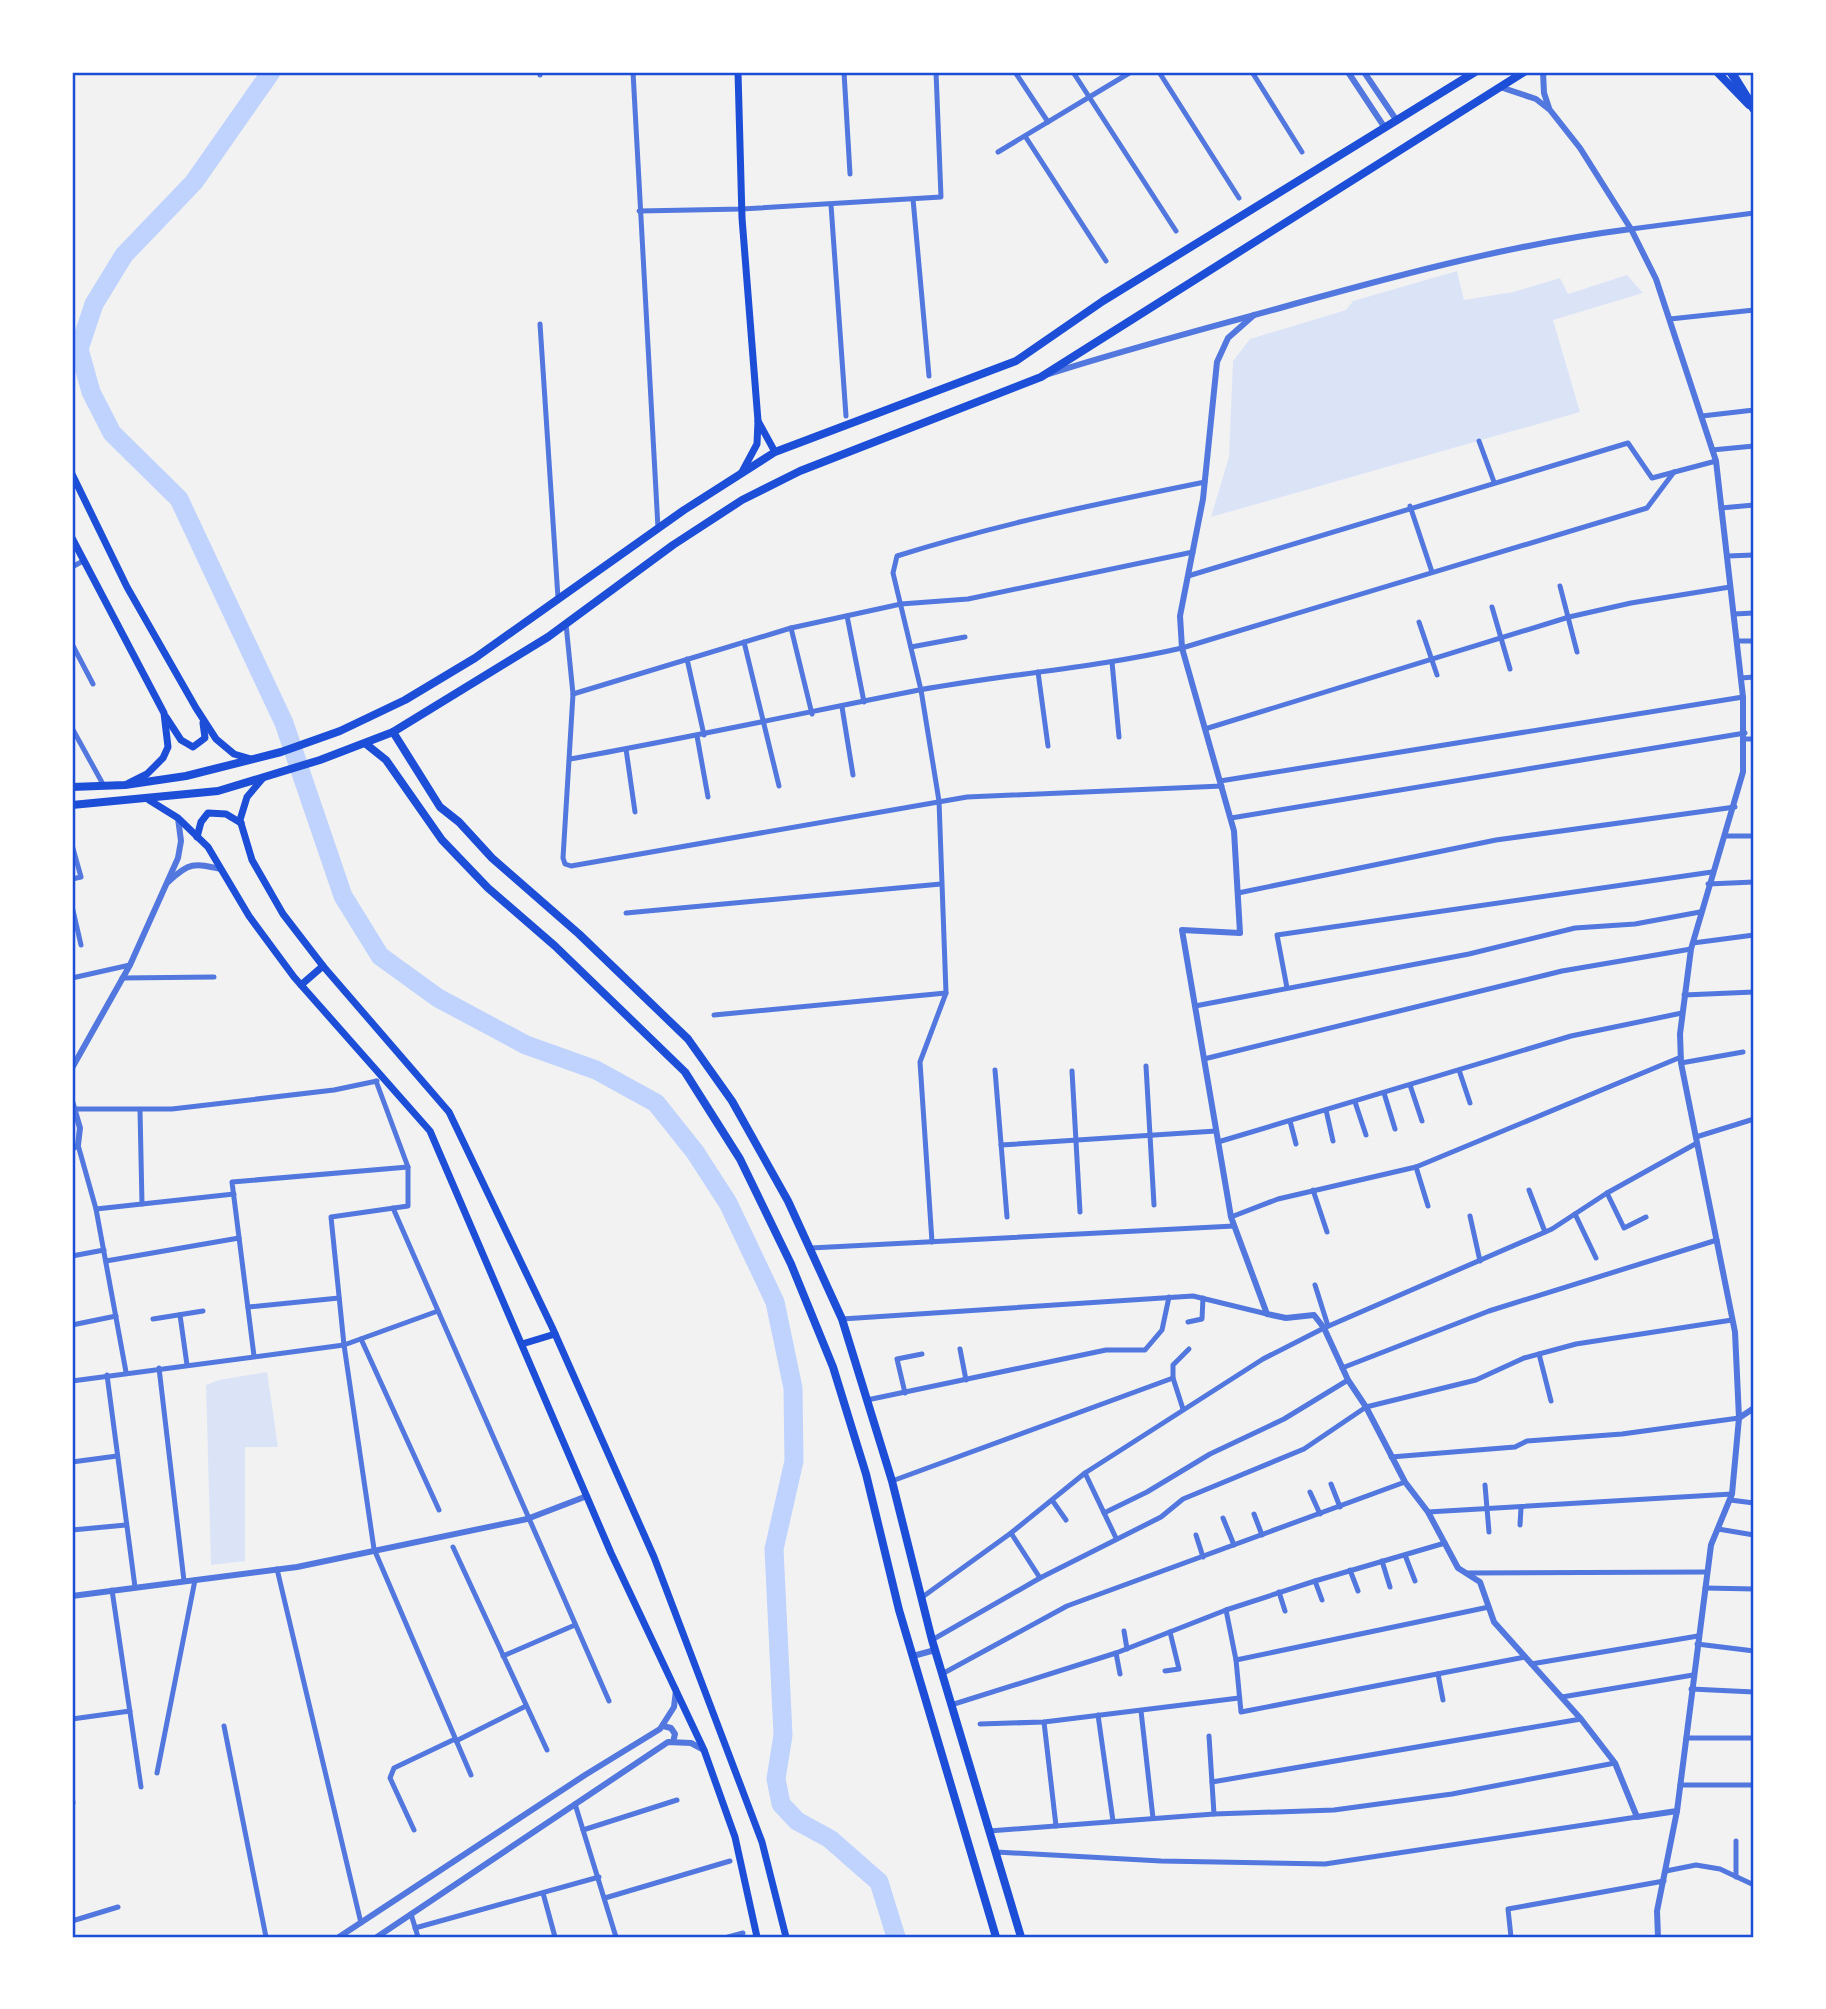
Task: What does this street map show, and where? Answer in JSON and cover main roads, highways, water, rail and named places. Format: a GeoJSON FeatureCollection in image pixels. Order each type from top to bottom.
{"type":"FeatureCollection","features":[{"type":"Feature","properties":{"kind":"highway"},"geometry":{"type":"LineString","coordinates":[[1731,72],[1754,110]]}},
{"type":"Feature","properties":{"kind":"main road"},"geometry":{"type":"LineString","coordinates":[[738,72],[742,209],[758,421],[757,444],[741,474]]}},
{"type":"Feature","properties":{"kind":"main road"},"geometry":{"type":"LineString","coordinates":[[72,788],[125,785],[186,776],[252,760],[312,743],[405,701],[475,657],[658,528],[775,452],[1016,361],[1103,301],[1475,72]]}},
{"type":"Feature","properties":{"kind":"main road"},"geometry":{"type":"LineString","coordinates":[[72,805],[149,800],[218,791],[288,771],[393,732],[566,624],[673,545],[742,500],[800,471],[1041,377],[1524,72]]}},
{"type":"Feature","properties":{"kind":"main road"},"geometry":{"type":"LineString","coordinates":[[1717,72],[1754,110]]}},
{"type":"Feature","properties":{"kind":"main road"},"geometry":{"type":"LineString","coordinates":[[758,421],[775,452]]}},
{"type":"Feature","properties":{"kind":"main road"},"geometry":{"type":"LineString","coordinates":[[72,474],[127,587],[196,708],[216,739],[234,754],[252,760]]}},
{"type":"Feature","properties":{"kind":"main road"},"geometry":{"type":"LineString","coordinates":[[72,538],[164,713],[181,740],[193,747],[201,743],[205,735],[196,708]]}},
{"type":"Feature","properties":{"kind":"main road"},"geometry":{"type":"LineString","coordinates":[[125,785],[147,774],[163,758],[168,747],[164,713]]}},
{"type":"Feature","properties":{"kind":"main road"},"geometry":{"type":"LineString","coordinates":[[393,732],[439,807],[459,822],[492,858],[579,934],[688,1039],[732,1101],[811,1248],[842,1319],[867,1400],[932,1640],[1021,1937]]}},
{"type":"Feature","properties":{"kind":"main road"},"geometry":{"type":"LineString","coordinates":[[366,744],[386,760],[442,840],[488,888],[555,946],[685,1072],[740,1159],[791,1264],[833,1367],[866,1474],[913,1656],[996,1937]]}},
{"type":"Feature","properties":{"kind":"main road"},"geometry":{"type":"LineString","coordinates":[[263,778],[247,797],[241,823],[251,860],[283,914],[323,966],[449,1112],[555,1334],[654,1557],[762,1842],[786,1937]]}},
{"type":"Feature","properties":{"kind":"main road"},"geometry":{"type":"LineString","coordinates":[[149,800],[177,818],[208,847],[249,916],[301,985],[380,1080],[430,1131],[587,1496],[704,1750],[736,1837],[757,1937]]}},
{"type":"Feature","properties":{"kind":"main road"},"geometry":{"type":"LineString","coordinates":[[197,837],[201,822],[208,813],[226,814],[241,823]]}},
{"type":"Feature","properties":{"kind":"main road"},"geometry":{"type":"LineString","coordinates":[[301,985],[323,966]]}},
{"type":"Feature","properties":{"kind":"main road"},"geometry":{"type":"LineString","coordinates":[[523,1344],[555,1334]]}},
{"type":"Feature","properties":{"kind":"waterway"},"geometry":{"type":"LineString","coordinates":[[271,72],[194,182],[124,255],[94,304],[79,349],[91,392],[112,433],[179,499],[284,723],[343,896],[380,956],[438,998],[526,1045],[596,1070],[656,1103],[695,1152],[728,1203],[775,1302],[793,1388],[794,1461],[774,1549],[783,1735],[776,1779],[781,1804],[797,1821],[830,1839],[879,1882],[896,1937]]}}]}
